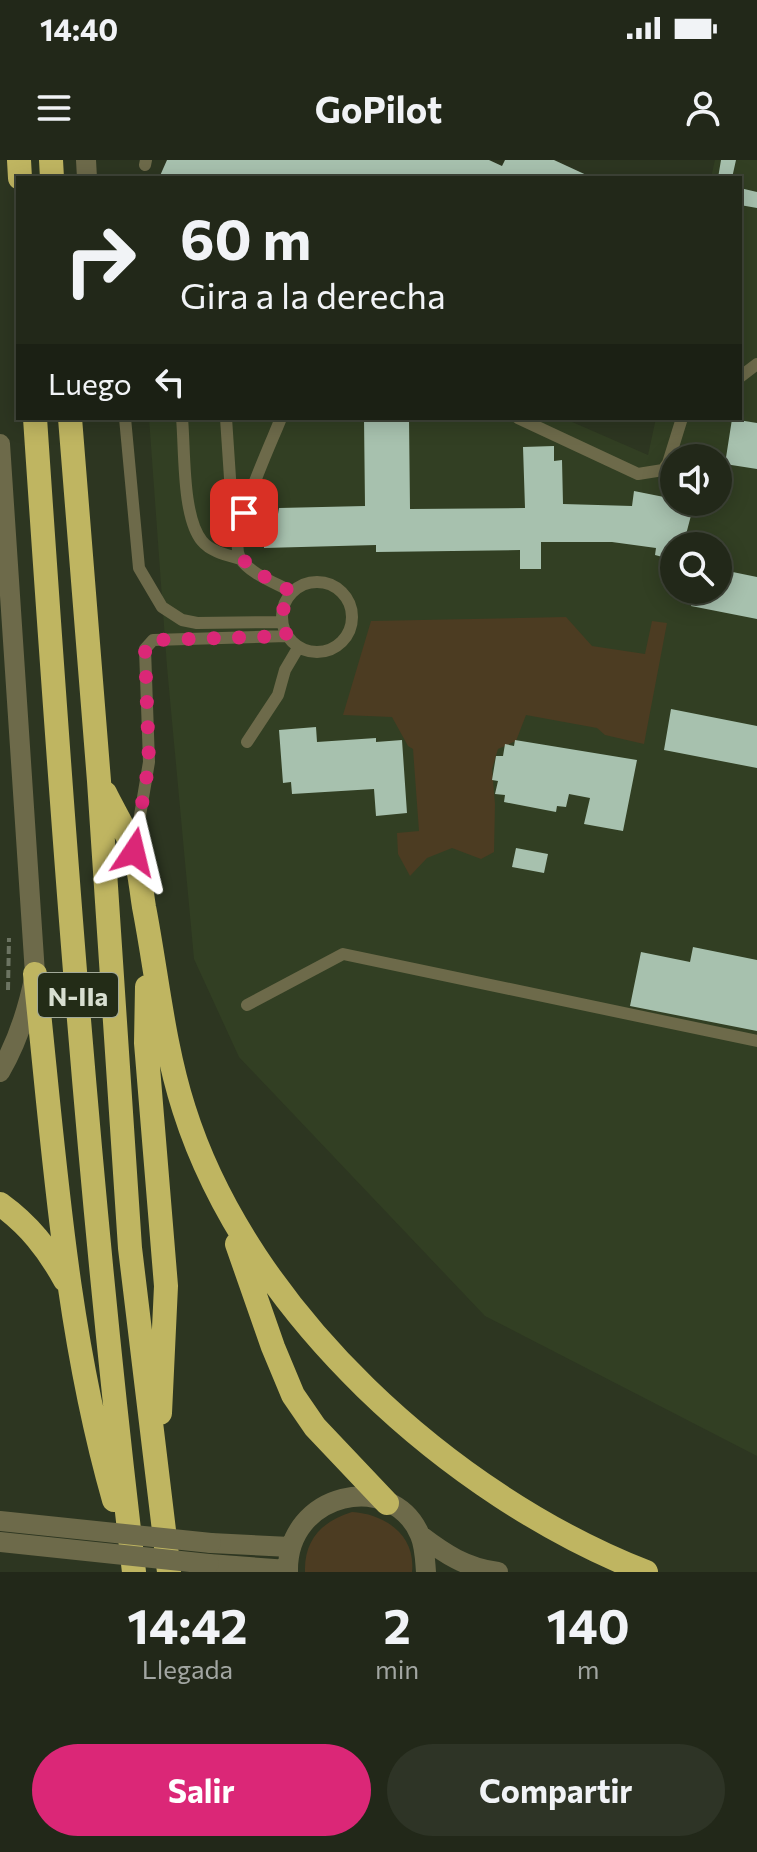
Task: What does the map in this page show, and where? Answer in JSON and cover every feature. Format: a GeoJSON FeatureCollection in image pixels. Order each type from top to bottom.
{"type":"FeatureCollection","features":[{"type":"Feature","properties":{"kind":"highway","name":"N-IIa"},"geometry":{"type":"LineString","coordinates":[[35,420],[103,1307],[134,1572]]}},
{"type":"Feature","properties":{"kind":"highway","name":"N-IIa"},"geometry":{"type":"LineString","coordinates":[[72,420],[130,1248],[169,1572]]}},
{"type":"Feature","properties":{"kind":"highway"},"geometry":{"type":"LineString","coordinates":[[99,781],[134,852],[167,1043],[183,1108],[206,1171],[259,1260],[306,1325],[350,1375],[382,1405],[465,1470],[546,1525],[582,1545],[646,1572]]}},
{"type":"Feature","properties":{"kind":"highway"},"geometry":{"type":"LineString","coordinates":[[148,927],[146,1043],[166,1286],[164,1367],[156,1468]]}},
{"type":"Feature","properties":{"kind":"highway"},"geometry":{"type":"LineString","coordinates":[[35,974],[81,1365],[103,1463],[134,1572]]}},
{"type":"Feature","properties":{"kind":"highway"},"geometry":{"type":"LineString","coordinates":[[219,1193],[293,1395],[343,1460],[387,1503]]}},
{"type":"Feature","properties":{"kind":"highway"},"geometry":{"type":"LineString","coordinates":[[0,1204],[20,1218],[48,1250],[72,1294]]}},
{"type":"Feature","properties":{"kind":"street"},"geometry":{"type":"LineString","coordinates":[[0,444],[35,974],[28,1010],[15,1046],[0,1072]]}},
{"type":"Feature","properties":{"kind":"street"},"geometry":{"type":"LineString","coordinates":[[0,1542],[288,1571],[290,1547],[305,1521],[328,1503],[358,1497],[387,1503],[400,1511],[420,1535],[458,1562],[479,1570],[498,1572]]}},
{"type":"Feature","properties":{"kind":"street"},"geometry":{"type":"LineString","coordinates":[[0,1521],[211,1543],[290,1547]]}},
{"type":"Feature","properties":{"kind":"street"},"geometry":{"type":"LineString","coordinates":[[420,1535],[426,1572]]}},
{"type":"Feature","properties":{"kind":"lane"},"geometry":{"type":"LineString","coordinates":[[125,420],[139,568],[162,607],[182,620],[197,623],[281,622]]}},
{"type":"Feature","properties":{"kind":"lane"},"geometry":{"type":"LineString","coordinates":[[182,420],[190,522],[203,542],[218,553],[241,559]]}},
{"type":"Feature","properties":{"kind":"lane"},"geometry":{"type":"LineString","coordinates":[[226,420],[231,493],[244,513]]}},
{"type":"Feature","properties":{"kind":"lane"},"geometry":{"type":"LineString","coordinates":[[280,420],[238,527],[236,548],[250,568],[292,592]]}},
{"type":"Feature","properties":{"kind":"lane"},"geometry":{"type":"LineString","coordinates":[[522,420],[638,474],[663,470],[681,420]]}},
{"type":"Feature","properties":{"kind":"lane"},"geometry":{"type":"LineString","coordinates":[[321,582],[335,587],[347,598],[352,613],[350,629],[342,642],[328,651],[313,652],[298,648],[287,636],[281,622],[283,606],[292,592],[305,584],[321,582]]}},
{"type":"Feature","properties":{"kind":"lane"},"geometry":{"type":"LineString","coordinates":[[134,852],[149,762],[145,649],[153,640],[287,636]]}},
{"type":"Feature","properties":{"kind":"lane"},"geometry":{"type":"LineString","coordinates":[[247,742],[278,695],[285,670],[298,648]]}},
{"type":"Feature","properties":{"kind":"lane"},"geometry":{"type":"LineString","coordinates":[[247,1005],[343,954],[757,1041]]}},
{"type":"Feature","properties":{"kind":"shaded area"},"geometry":{"type":"Polygon","coordinates":[[[715,160],[757,160],[757,1456],[485,1316],[239,1057],[194,959],[167,667],[149,420],[568,420],[648,455],[656,420],[742,420],[742,176],[711,176],[715,160]]]}},
{"type":"Feature","properties":{"kind":"shaded area"},"geometry":{"type":"Polygon","coordinates":[[[566,617],[592,646],[645,654],[652,621],[667,623],[644,744],[605,735],[597,728],[526,715],[516,741],[498,749],[492,769],[494,852],[481,859],[452,848],[427,858],[410,876],[398,854],[397,833],[419,831],[413,749],[408,746],[392,717],[343,715],[371,621],[566,617]]]}},
{"type":"Feature","properties":{"kind":"shaded area"},"geometry":{"type":"Polygon","coordinates":[[[352,1512],[376,1517],[396,1529],[409,1547],[412,1572],[305,1572],[308,1550],[317,1533],[332,1521],[352,1512]]]}},
{"type":"Feature","properties":{"kind":"building"},"geometry":{"type":"Polygon","coordinates":[[[167,160],[489,160],[502,166],[505,160],[554,160],[589,176],[160,176],[167,160]]]}},
{"type":"Feature","properties":{"kind":"building"},"geometry":{"type":"Polygon","coordinates":[[[721,160],[736,160],[732,176],[718,176],[721,160]]]}},
{"type":"Feature","properties":{"kind":"building"},"geometry":{"type":"Polygon","coordinates":[[[742,188],[757,192],[757,208],[742,205],[742,188]]]}},
{"type":"Feature","properties":{"kind":"building"},"geometry":{"type":"Polygon","coordinates":[[[364,420],[409,420],[410,509],[525,508],[523,447],[554,446],[554,461],[562,460],[563,504],[632,506],[634,491],[660,496],[660,516],[691,516],[687,532],[660,532],[660,556],[655,555],[656,548],[612,542],[541,542],[541,569],[520,569],[520,550],[376,552],[376,545],[264,548],[263,514],[278,514],[279,508],[365,506],[364,420]]]}},
{"type":"Feature","properties":{"kind":"building"},"geometry":{"type":"Polygon","coordinates":[[[732,420],[757,423],[757,469],[732,465],[732,444],[728,444],[732,420]]]}},
{"type":"Feature","properties":{"kind":"building"},"geometry":{"type":"Polygon","coordinates":[[[732,572],[757,577],[757,619],[691,606],[732,604],[732,572]]]}},
{"type":"Feature","properties":{"kind":"building"},"geometry":{"type":"Polygon","coordinates":[[[671,709],[757,726],[757,768],[664,750],[671,709]]]}},
{"type":"Feature","properties":{"kind":"building"},"geometry":{"type":"Polygon","coordinates":[[[316,727],[317,742],[376,738],[376,742],[402,740],[407,813],[376,816],[374,789],[292,794],[291,782],[283,783],[279,730],[316,727]]]}},
{"type":"Feature","properties":{"kind":"building"},"geometry":{"type":"Polygon","coordinates":[[[515,740],[637,760],[623,831],[584,824],[590,798],[569,794],[566,807],[557,806],[556,812],[504,802],[505,795],[495,794],[498,781],[492,780],[496,756],[503,756],[505,744],[514,746],[515,740]]]}},
{"type":"Feature","properties":{"kind":"building"},"geometry":{"type":"Polygon","coordinates":[[[516,848],[548,854],[544,873],[512,867],[516,848]]]}},
{"type":"Feature","properties":{"kind":"building"},"geometry":{"type":"Polygon","coordinates":[[[693,947],[757,960],[757,1031],[630,1006],[641,952],[690,962],[693,947]]]}},
{"type":"Feature","properties":{"kind":"route"},"geometry":{"type":"LineString","coordinates":[[134,852],[149,762],[145,649],[153,640],[287,636],[281,622],[283,606],[292,592],[250,568],[241,559],[236,548],[238,527],[244,513]]}}]}
